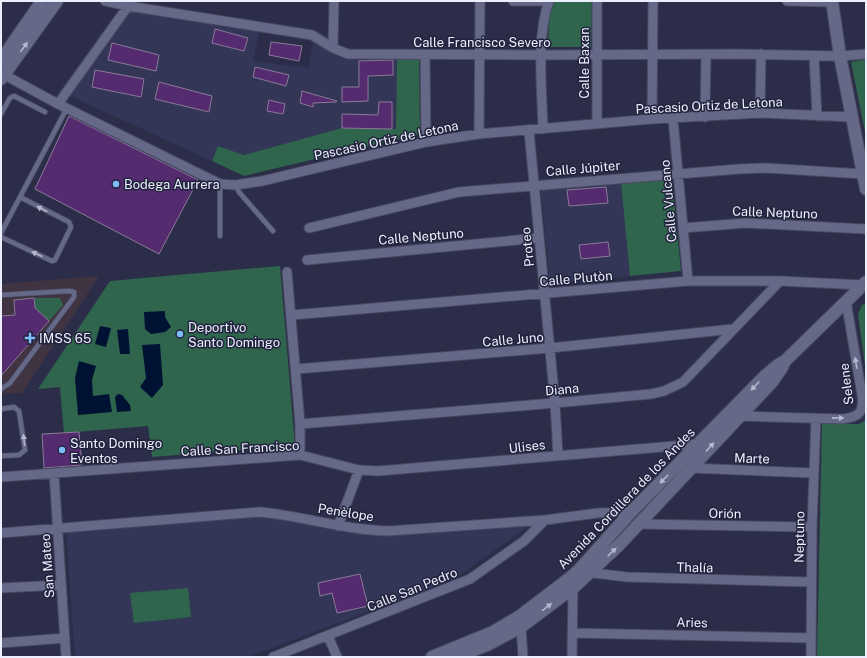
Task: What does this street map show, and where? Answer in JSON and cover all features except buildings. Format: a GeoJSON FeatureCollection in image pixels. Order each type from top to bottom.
{"type":"FeatureCollection","features":[{"type":"Feature","properties":{"kind":"street"},"geometry":{"type":"LineString","coordinates":[[1,60],[42,1]]}},
{"type":"Feature","properties":{"kind":"street"},"geometry":{"type":"LineString","coordinates":[[2,76],[57,1]]}},
{"type":"Feature","properties":{"kind":"street","name":"Calle Francisco Severo"},"geometry":{"type":"LineString","coordinates":[[105,1],[312,35],[333,48],[348,54],[541,56],[652,54],[840,56],[866,54]]}},
{"type":"Feature","properties":{"kind":"street"},"geometry":{"type":"LineString","coordinates":[[333,48],[334,1]]}},
{"type":"Feature","properties":{"kind":"street"},"geometry":{"type":"LineString","coordinates":[[479,134],[480,1]]}},
{"type":"Feature","properties":{"kind":"street"},"geometry":{"type":"LineString","coordinates":[[513,1],[549,1],[544,19],[541,56],[543,129]]}},
{"type":"Feature","properties":{"kind":"street","name":"Calle Baxan"},"geometry":{"type":"LineString","coordinates":[[597,1],[597,124]]}},
{"type":"Feature","properties":{"kind":"street"},"geometry":{"type":"LineString","coordinates":[[652,119],[653,1]]}},
{"type":"Feature","properties":{"kind":"street"},"geometry":{"type":"LineString","coordinates":[[787,1],[832,1],[851,117],[866,189]]}},
{"type":"Feature","properties":{"kind":"street"},"geometry":{"type":"LineString","coordinates":[[58,104],[130,4]]}},
{"type":"Feature","properties":{"kind":"street"},"geometry":{"type":"LineString","coordinates":[[425,54],[426,142]]}},
{"type":"Feature","properties":{"kind":"street"},"geometry":{"type":"LineString","coordinates":[[705,117],[706,54]]}},
{"type":"Feature","properties":{"kind":"street"},"geometry":{"type":"LineString","coordinates":[[760,113],[761,54]]}},
{"type":"Feature","properties":{"kind":"street"},"geometry":{"type":"LineString","coordinates":[[814,56],[817,116]]}},
{"type":"Feature","properties":{"kind":"street","name":"Pascasio Ortiz de Letona"},"geometry":{"type":"LineString","coordinates":[[2,76],[220,184],[236,185],[262,181],[426,142],[479,134],[529,131],[652,119],[760,113],[851,117]]}},
{"type":"Feature","properties":{"kind":"street","name":"Calle Vulcano"},"geometry":{"type":"LineString","coordinates":[[673,119],[688,281]]}},
{"type":"Feature","properties":{"kind":"street","name":"Proteo"},"geometry":{"type":"LineString","coordinates":[[529,131],[538,238],[555,403],[558,456]]}},
{"type":"Feature","properties":{"kind":"street","name":"Calle Júpiter"},"geometry":{"type":"LineString","coordinates":[[309,228],[459,192],[714,170],[766,168],[863,174]]}},
{"type":"Feature","properties":{"kind":"street","name":"Calle Neptuno"},"geometry":{"type":"LineString","coordinates":[[683,228],[746,222],[866,229]]}},
{"type":"Feature","properties":{"kind":"street","name":"Calle Neptuno"},"geometry":{"type":"LineString","coordinates":[[307,260],[538,238]]}},
{"type":"Feature","properties":{"kind":"street"},"geometry":{"type":"LineString","coordinates":[[287,272],[292,315],[300,424],[300,455]]}},
{"type":"Feature","properties":{"kind":"street","name":"Calle Plutòn"},"geometry":{"type":"LineString","coordinates":[[292,315],[688,281],[780,281],[865,287]]}},
{"type":"Feature","properties":{"kind":"street","name":"Diana"},"geometry":{"type":"LineString","coordinates":[[300,424],[555,403],[664,392],[683,382],[780,281]]}},
{"type":"Feature","properties":{"kind":"street"},"geometry":{"type":"LineString","coordinates":[[848,299],[865,287]]}},
{"type":"Feature","properties":{"kind":"street","name":"Avenida Cordillera de los Andes"},"geometry":{"type":"LineString","coordinates":[[456,657],[487,645],[521,627],[578,577],[619,545],[772,382],[785,362],[848,299]]}},
{"type":"Feature","properties":{"kind":"street","name":"Selene"},"geometry":{"type":"LineString","coordinates":[[739,416],[842,419],[852,418],[858,414],[861,410],[862,395],[848,299]]}},
{"type":"Feature","properties":{"kind":"street","name":"Calle Juno"},"geometry":{"type":"LineString","coordinates":[[296,369],[550,348],[733,329]]}},
{"type":"Feature","properties":{"kind":"street","name":"Avenida Cordillera de los Andes"},"geometry":{"type":"LineString","coordinates":[[432,657],[494,632],[578,577],[631,512],[766,375],[778,365],[785,362]]}},
{"type":"Feature","properties":{"kind":"street","name":"Neptuno"},"geometry":{"type":"LineString","coordinates":[[811,657],[813,473],[816,418]]}},
{"type":"Feature","properties":{"kind":"street","name":"Ulises"},"geometry":{"type":"LineString","coordinates":[[359,470],[378,471],[698,444]]}},
{"type":"Feature","properties":{"kind":"street","name":"Calle San Francisco"},"geometry":{"type":"LineString","coordinates":[[1,477],[300,455],[359,470]]}},
{"type":"Feature","properties":{"kind":"street","name":"Marte"},"geometry":{"type":"LineString","coordinates":[[690,468],[813,473]]}},
{"type":"Feature","properties":{"kind":"street"},"geometry":{"type":"LineString","coordinates":[[338,526],[359,470]]}},
{"type":"Feature","properties":{"kind":"street","name":"San Mateo"},"geometry":{"type":"LineString","coordinates":[[54,473],[66,638],[66,657]]}},
{"type":"Feature","properties":{"kind":"street","name":"Penèlope"},"geometry":{"type":"LineString","coordinates":[[1,533],[260,512],[295,516],[338,526],[388,531],[545,520],[598,513],[631,512]]}},
{"type":"Feature","properties":{"kind":"street","name":"Calle San Pedro"},"geometry":{"type":"LineString","coordinates":[[273,657],[470,579],[524,541],[545,520]]}},
{"type":"Feature","properties":{"kind":"street","name":"Orión"},"geometry":{"type":"LineString","coordinates":[[638,524],[812,527]]}},
{"type":"Feature","properties":{"kind":"street"},"geometry":{"type":"LineString","coordinates":[[572,657],[572,633],[578,577]]}},
{"type":"Feature","properties":{"kind":"street","name":"Thalía"},"geometry":{"type":"LineString","coordinates":[[578,577],[811,582]]}},
{"type":"Feature","properties":{"kind":"street"},"geometry":{"type":"LineString","coordinates":[[1,588],[61,585]]}},
{"type":"Feature","properties":{"kind":"street"},"geometry":{"type":"LineString","coordinates":[[521,627],[523,657]]}},
{"type":"Feature","properties":{"kind":"street","name":"Aries"},"geometry":{"type":"LineString","coordinates":[[572,633],[811,638]]}},
{"type":"Feature","properties":{"kind":"street"},"geometry":{"type":"LineString","coordinates":[[328,636],[337,657]]}},
{"type":"Feature","properties":{"kind":"street"},"geometry":{"type":"LineString","coordinates":[[1,643],[66,638]]}},
{"type":"Feature","properties":{"kind":"lane"},"geometry":{"type":"LineString","coordinates":[[1,114],[10,98],[14,96],[45,112]]}},
{"type":"Feature","properties":{"kind":"lane"},"geometry":{"type":"LineString","coordinates":[[1,233],[67,108]]}},
{"type":"Feature","properties":{"kind":"lane"},"geometry":{"type":"LineString","coordinates":[[220,184],[220,236]]}},
{"type":"Feature","properties":{"kind":"lane"},"geometry":{"type":"LineString","coordinates":[[236,185],[239,192],[272,231]]}},
{"type":"Feature","properties":{"kind":"lane"},"geometry":{"type":"LineString","coordinates":[[1,237],[52,261],[55,260],[71,227],[69,222],[20,198]]}},
{"type":"Feature","properties":{"kind":"lane"},"geometry":{"type":"LineString","coordinates":[[1,295],[69,291],[74,292],[74,299],[10,383],[1,389]]}},
{"type":"Feature","properties":{"kind":"lane"},"geometry":{"type":"LineString","coordinates":[[1,408],[14,407],[19,411],[25,450],[19,455],[1,456]]}},
{"type":"Feature","properties":{"kind":"shaded area"},"geometry":{"type":"Polygon","coordinates":[[[131,10],[259,32],[253,61],[309,68],[313,40],[342,57],[397,58],[396,129],[342,128],[244,155],[218,146],[212,161],[68,95],[131,10]]]}},
{"type":"Feature","properties":{"kind":"shaded area"},"geometry":{"type":"Polygon","coordinates":[[[621,183],[630,276],[550,284],[541,190],[621,183]]]}},
{"type":"Feature","properties":{"kind":"shaded area","name":"IMSS 65"},"geometry":{"type":"Polygon","coordinates":[[[99,276],[22,393],[1,394],[1,284],[99,276]]]}},
{"type":"Feature","properties":{"kind":"shaded area"},"geometry":{"type":"Polygon","coordinates":[[[165,311],[165,317],[171,327],[165,332],[151,334],[145,329],[144,312],[165,311]]]}},
{"type":"Feature","properties":{"kind":"shaded area"},"geometry":{"type":"Polygon","coordinates":[[[100,326],[111,328],[106,347],[95,344],[100,326]]]}},
{"type":"Feature","properties":{"kind":"shaded area"},"geometry":{"type":"Polygon","coordinates":[[[128,329],[130,354],[120,354],[117,330],[128,329]]]}},
{"type":"Feature","properties":{"kind":"shaded area"},"geometry":{"type":"Polygon","coordinates":[[[160,344],[163,385],[152,398],[140,387],[146,378],[142,345],[160,344]]]}},
{"type":"Feature","properties":{"kind":"shaded area"},"geometry":{"type":"Polygon","coordinates":[[[79,361],[96,366],[92,380],[93,396],[109,394],[112,412],[78,415],[75,378],[79,361]]]}},
{"type":"Feature","properties":{"kind":"shaded area"},"geometry":{"type":"Polygon","coordinates":[[[118,394],[122,395],[130,405],[131,411],[117,412],[115,397],[118,394]]]}},
{"type":"Feature","properties":{"kind":"shaded area"},"geometry":{"type":"Polygon","coordinates":[[[266,515],[393,534],[530,525],[454,579],[248,657],[75,657],[66,530],[266,515]]]}},
{"type":"Feature","properties":{"kind":"green space"},"geometry":{"type":"Polygon","coordinates":[[[554,1],[592,1],[591,47],[548,47],[549,13],[554,1]]]}},
{"type":"Feature","properties":{"kind":"green space"},"geometry":{"type":"Polygon","coordinates":[[[397,58],[419,58],[420,134],[244,176],[212,161],[218,146],[244,155],[342,128],[396,129],[397,58]]]}},
{"type":"Feature","properties":{"kind":"green space"},"geometry":{"type":"Polygon","coordinates":[[[866,59],[866,137],[851,62],[866,59]]]}},
{"type":"Feature","properties":{"kind":"green space"},"geometry":{"type":"Polygon","coordinates":[[[672,179],[681,271],[630,276],[621,183],[672,179]]]}},
{"type":"Feature","properties":{"kind":"green space","name":"Deportivo Santo Domingo"},"geometry":{"type":"Polygon","coordinates":[[[280,266],[295,446],[152,457],[148,426],[64,433],[60,387],[38,389],[110,281],[280,266]]]}},
{"type":"Feature","properties":{"kind":"green space"},"geometry":{"type":"Polygon","coordinates":[[[34,298],[60,298],[63,305],[49,321],[35,308],[34,298]]]}},
{"type":"Feature","properties":{"kind":"green space"},"geometry":{"type":"Polygon","coordinates":[[[866,303],[866,373],[858,314],[862,305],[866,303]]]}},
{"type":"Feature","properties":{"kind":"green space"},"geometry":{"type":"Polygon","coordinates":[[[866,420],[866,657],[817,657],[822,424],[859,424],[866,420]]]}},
{"type":"Feature","properties":{"kind":"green space"},"geometry":{"type":"Polygon","coordinates":[[[188,588],[191,617],[134,623],[130,593],[188,588]]]}},
{"type":"Feature","properties":{"kind":"place","name":"Bodega Aurrera"},"geometry":{"type":"Point","coordinates":[116,184]}},
{"type":"Feature","properties":{"kind":"place","name":"Deportivo Santo Domingo"},"geometry":{"type":"Point","coordinates":[180,334]}},
{"type":"Feature","properties":{"kind":"place","name":"IMSS 65"},"geometry":{"type":"Point","coordinates":[30,338]}},
{"type":"Feature","properties":{"kind":"place","name":"Santo Domingo Eventos"},"geometry":{"type":"Point","coordinates":[62,450]}}]}
